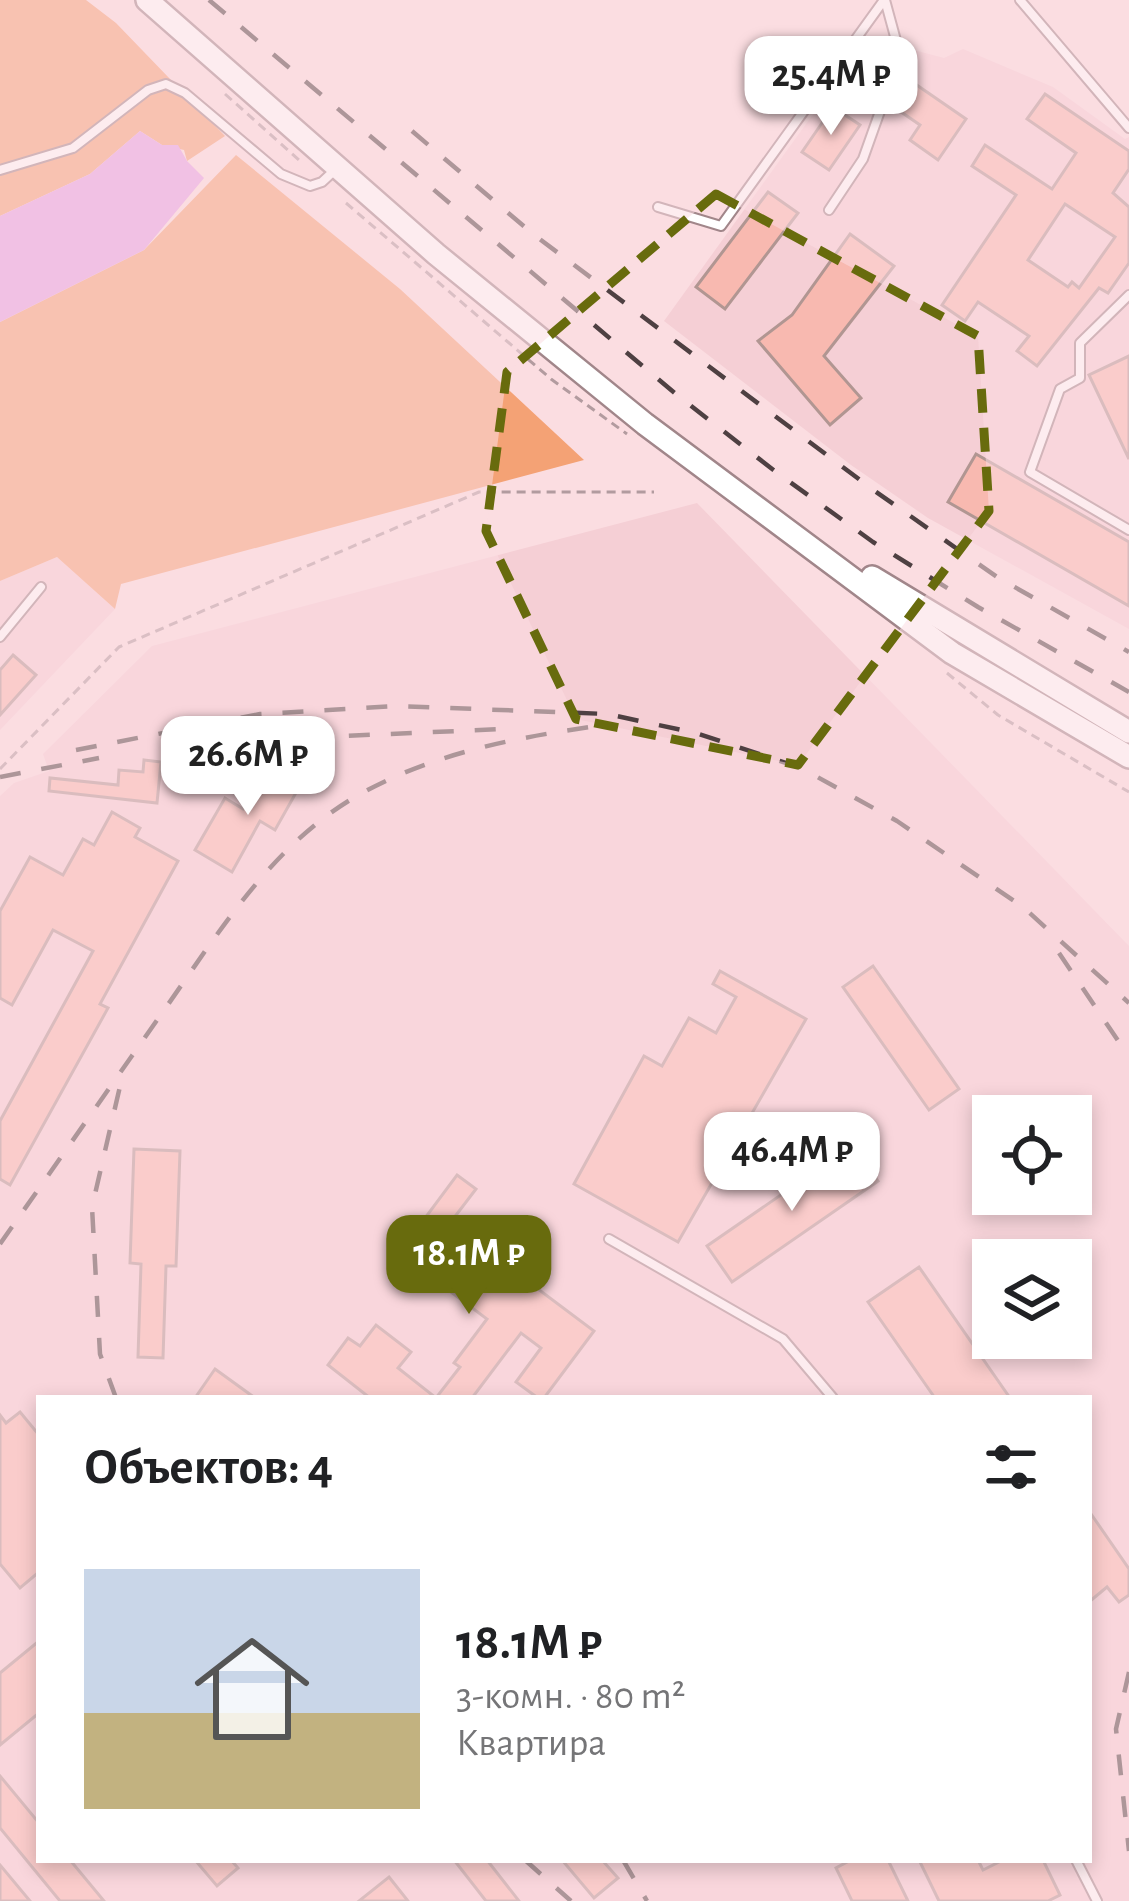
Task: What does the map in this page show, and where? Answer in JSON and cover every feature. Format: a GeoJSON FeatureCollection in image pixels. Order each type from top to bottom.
{"type":"FeatureCollection","features":[{"type":"Feature","properties":{"kind":"main road"},"geometry":{"type":"LineString","coordinates":[[148,0],[536,337],[753,505],[952,653],[1129,757]]}},
{"type":"Feature","properties":{"kind":"main road"},"geometry":{"type":"LineString","coordinates":[[753,505],[1129,732]]}},
{"type":"Feature","properties":{"kind":"lane"},"geometry":{"type":"LineString","coordinates":[[658,207],[721,226],[884,0]]}},
{"type":"Feature","properties":{"kind":"lane"},"geometry":{"type":"LineString","coordinates":[[829,210],[863,159],[900,56],[884,0]]}},
{"type":"Feature","properties":{"kind":"lane"},"geometry":{"type":"LineString","coordinates":[[1020,0],[1129,128]]}},
{"type":"Feature","properties":{"kind":"lane"},"geometry":{"type":"LineString","coordinates":[[0,170],[73,148],[148,90],[166,84],[185,93],[281,174],[310,187],[339,166]]}},
{"type":"Feature","properties":{"kind":"lane"},"geometry":{"type":"LineString","coordinates":[[1129,295],[1080,343],[1080,378],[1060,389],[1030,472],[1129,530]]}},
{"type":"Feature","properties":{"kind":"lane"},"geometry":{"type":"LineString","coordinates":[[0,637],[41,587]]}},
{"type":"Feature","properties":{"kind":"lane"},"geometry":{"type":"LineString","coordinates":[[609,1239],[783,1339],[830,1395]]}},
{"type":"Feature","properties":{"kind":"lane"},"geometry":{"type":"LineString","coordinates":[[1078,1863],[1097,1901]]}},
{"type":"Feature","properties":{"kind":"path"},"geometry":{"type":"LineString","coordinates":[[0,769],[119,647],[479,492],[654,492]]}},
{"type":"Feature","properties":{"kind":"highlighted area"},"geometry":{"type":"Polygon","coordinates":[[[716,194],[978,336],[989,511],[798,765],[576,719],[486,531],[507,372],[716,194]]]}},
{"type":"Feature","properties":{"kind":"shaded area"},"geometry":{"type":"Polygon","coordinates":[[[0,0],[86,0],[116,23],[225,136],[187,161],[184,150],[162,145],[140,131],[90,174],[0,216],[0,0]]]}},
{"type":"Feature","properties":{"kind":"shaded area"},"geometry":{"type":"Polygon","coordinates":[[[868,38],[944,58],[963,49],[1053,87],[1125,139],[1129,137],[1129,629],[928,518],[664,321],[868,38]]]}},
{"type":"Feature","properties":{"kind":"shaded area"},"geometry":{"type":"Polygon","coordinates":[[[140,131],[162,145],[178,145],[204,178],[144,250],[0,322],[0,216],[90,174],[140,131]]]}},
{"type":"Feature","properties":{"kind":"shaded area"},"geometry":{"type":"Polygon","coordinates":[[[236,155],[400,289],[584,460],[121,584],[115,609],[57,557],[0,581],[0,322],[144,250],[236,155]]]}},
{"type":"Feature","properties":{"kind":"shaded area"},"geometry":{"type":"Polygon","coordinates":[[[697,503],[1129,946],[1129,1901],[0,1901],[0,796],[14,783],[49,771],[43,754],[152,646],[697,503]]]}},
{"type":"Feature","properties":{"kind":"shaded area"},"geometry":{"type":"Polygon","coordinates":[[[57,557],[115,609],[0,730],[0,581],[57,557]]]}},
{"type":"Feature","properties":{"kind":"building"},"geometry":{"type":"Polygon","coordinates":[[[908,79],[966,119],[938,160],[910,140],[920,125],[891,105],[908,79]]]}},
{"type":"Feature","properties":{"kind":"building"},"geometry":{"type":"Polygon","coordinates":[[[1045,94],[1129,151],[1129,169],[1113,193],[1129,207],[1129,263],[1108,293],[1099,288],[1037,366],[1017,351],[1029,336],[978,302],[965,321],[942,305],[1016,195],[972,166],[985,145],[1052,189],[1076,153],[1027,119],[1045,94]],[[1065,204],[1028,260],[1068,287],[1072,282],[1079,288],[1115,237],[1065,204]]]}},
{"type":"Feature","properties":{"kind":"building"},"geometry":{"type":"Polygon","coordinates":[[[833,107],[860,125],[829,170],[802,152],[833,107]]]}},
{"type":"Feature","properties":{"kind":"building"},"geometry":{"type":"Polygon","coordinates":[[[768,192],[798,213],[725,309],[696,287],[768,192]]]}},
{"type":"Feature","properties":{"kind":"building"},"geometry":{"type":"Polygon","coordinates":[[[850,234],[894,266],[824,356],[861,398],[830,425],[758,341],[792,315],[850,234]]]}},
{"type":"Feature","properties":{"kind":"building"},"geometry":{"type":"Polygon","coordinates":[[[1129,356],[1129,459],[1089,375],[1129,356]]]}},
{"type":"Feature","properties":{"kind":"building"},"geometry":{"type":"Polygon","coordinates":[[[976,454],[1129,542],[1129,606],[948,502],[976,454]]]}},
{"type":"Feature","properties":{"kind":"building"},"geometry":{"type":"Polygon","coordinates":[[[13,655],[36,675],[0,715],[0,670],[13,655]]]}},
{"type":"Feature","properties":{"kind":"building"},"geometry":{"type":"Polygon","coordinates":[[[144,760],[161,762],[157,803],[49,791],[50,778],[118,785],[119,770],[143,772],[144,760]]]}},
{"type":"Feature","properties":{"kind":"building"},"geometry":{"type":"Polygon","coordinates":[[[269,763],[302,782],[275,830],[260,821],[232,872],[195,850],[225,798],[243,809],[269,763]]]}},
{"type":"Feature","properties":{"kind":"building"},"geometry":{"type":"Polygon","coordinates":[[[112,812],[140,828],[135,837],[178,861],[100,1004],[108,1008],[10,1185],[0,1179],[0,1121],[93,951],[53,930],[12,1005],[0,998],[0,911],[30,857],[63,875],[83,839],[94,845],[112,812]]]}},
{"type":"Feature","properties":{"kind":"building"},"geometry":{"type":"Polygon","coordinates":[[[873,966],[959,1089],[929,1110],[843,987],[873,966]]]}},
{"type":"Feature","properties":{"kind":"building"},"geometry":{"type":"Polygon","coordinates":[[[720,971],[806,1019],[678,1242],[574,1184],[644,1056],[662,1066],[689,1018],[716,1033],[736,997],[713,984],[720,971]]]}},
{"type":"Feature","properties":{"kind":"building"},"geometry":{"type":"Polygon","coordinates":[[[853,1145],[878,1181],[732,1282],[707,1246],[853,1145]]]}},
{"type":"Feature","properties":{"kind":"building"},"geometry":{"type":"Polygon","coordinates":[[[134,1149],[180,1151],[176,1266],[166,1266],[163,1358],[138,1357],[141,1264],[130,1263],[134,1149]]]}},
{"type":"Feature","properties":{"kind":"building"},"geometry":{"type":"Polygon","coordinates":[[[457,1175],[476,1189],[450,1223],[594,1331],[546,1395],[534,1395],[516,1382],[541,1348],[521,1333],[474,1395],[438,1395],[460,1367],[454,1363],[487,1319],[399,1253],[457,1175]]]}},
{"type":"Feature","properties":{"kind":"building"},"geometry":{"type":"Polygon","coordinates":[[[919,1267],[972,1343],[972,1359],[983,1359],[1008,1395],[933,1395],[868,1302],[919,1267]]]}},
{"type":"Feature","properties":{"kind":"building"},"geometry":{"type":"Polygon","coordinates":[[[376,1325],[411,1352],[398,1368],[432,1395],[366,1395],[328,1365],[348,1338],[360,1346],[376,1325]]]}},
{"type":"Feature","properties":{"kind":"building"},"geometry":{"type":"Polygon","coordinates":[[[215,1369],[251,1395],[197,1395],[215,1369]]]}},
{"type":"Feature","properties":{"kind":"building"},"geometry":{"type":"Polygon","coordinates":[[[20,1412],[36,1431],[36,1575],[20,1588],[0,1564],[0,1415],[6,1423],[20,1412]]]}},
{"type":"Feature","properties":{"kind":"building"},"geometry":{"type":"Polygon","coordinates":[[[1092,1515],[1129,1569],[1129,1595],[1119,1602],[1107,1587],[1092,1600],[1092,1515]]]}},
{"type":"Feature","properties":{"kind":"building"},"geometry":{"type":"Polygon","coordinates":[[[36,1643],[36,1715],[0,1745],[0,1673],[36,1643]]]}},
{"type":"Feature","properties":{"kind":"building"},"geometry":{"type":"Polygon","coordinates":[[[0,1776],[36,1819],[36,1863],[72,1863],[104,1901],[60,1901],[0,1828],[0,1776]]]}},
{"type":"Feature","properties":{"kind":"building"},"geometry":{"type":"Polygon","coordinates":[[[198,1863],[234,1863],[238,1868],[217,1886],[198,1863]]]}},
{"type":"Feature","properties":{"kind":"building"},"geometry":{"type":"Polygon","coordinates":[[[456,1863],[489,1863],[519,1901],[486,1901],[456,1863]]]}},
{"type":"Feature","properties":{"kind":"building"},"geometry":{"type":"Polygon","coordinates":[[[565,1863],[605,1863],[618,1878],[594,1898],[565,1863]]]}},
{"type":"Feature","properties":{"kind":"building"},"geometry":{"type":"Polygon","coordinates":[[[845,1863],[889,1863],[908,1901],[852,1901],[836,1868],[845,1863]]]}},
{"type":"Feature","properties":{"kind":"building"},"geometry":{"type":"Polygon","coordinates":[[[920,1863],[980,1863],[983,1870],[997,1863],[1044,1863],[1060,1895],[1048,1901],[939,1901],[920,1863]]]}},
{"type":"Feature","properties":{"kind":"building"},"geometry":{"type":"Polygon","coordinates":[[[0,1865],[30,1901],[0,1901],[0,1865]]]}},
{"type":"Feature","properties":{"kind":"building"},"geometry":{"type":"Polygon","coordinates":[[[389,1877],[408,1901],[359,1901],[389,1877]]]}},
{"type":"Feature","properties":{"kind":"railway"},"geometry":{"type":"LineString","coordinates":[[209,0],[677,395],[776,472],[873,542],[1129,692]]}},
{"type":"Feature","properties":{"kind":"railway"},"geometry":{"type":"LineString","coordinates":[[412,131],[533,234],[872,489],[997,577],[1129,652]]}},
{"type":"Feature","properties":{"kind":"railway"},"geometry":{"type":"LineString","coordinates":[[76,750],[260,714],[397,706],[607,714],[696,733],[801,768],[897,821],[1023,907],[1129,1003]]}},
{"type":"Feature","properties":{"kind":"railway"},"geometry":{"type":"LineString","coordinates":[[0,1244],[225,923],[297,841],[355,797],[411,770],[499,743],[590,727]]}},
{"type":"Feature","properties":{"kind":"railway"},"geometry":{"type":"LineString","coordinates":[[181,743],[504,729]]}},
{"type":"Feature","properties":{"kind":"railway"},"geometry":{"type":"LineString","coordinates":[[0,777],[99,758]]}},
{"type":"Feature","properties":{"kind":"railway"},"geometry":{"type":"LineString","coordinates":[[1059,953],[1129,1057]]}},
{"type":"Feature","properties":{"kind":"railway"},"geometry":{"type":"LineString","coordinates":[[115,1395],[100,1354],[92,1207],[121,1082]]}},
{"type":"Feature","properties":{"kind":"railway"},"geometry":{"type":"LineString","coordinates":[[1129,1672],[1116,1729],[1129,1851]]}},
{"type":"Feature","properties":{"kind":"railway"},"geometry":{"type":"LineString","coordinates":[[528,1863],[571,1901]]}},
{"type":"Feature","properties":{"kind":"railway"},"geometry":{"type":"LineString","coordinates":[[625,1863],[647,1901]]}}]}
